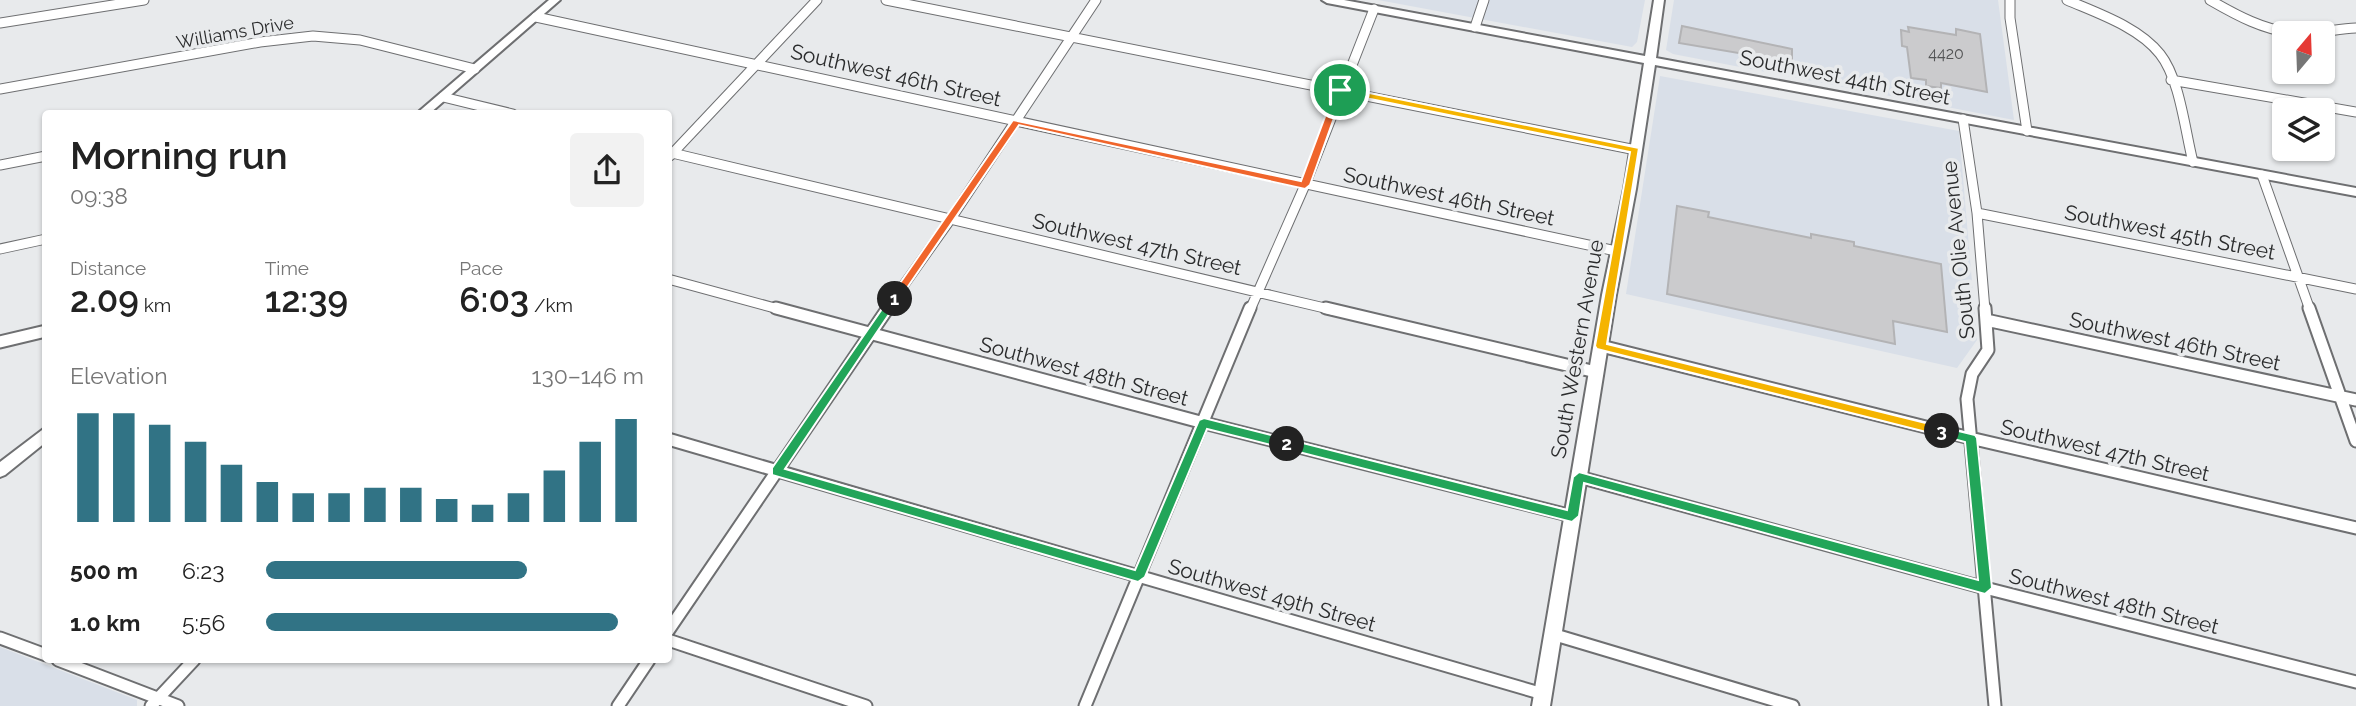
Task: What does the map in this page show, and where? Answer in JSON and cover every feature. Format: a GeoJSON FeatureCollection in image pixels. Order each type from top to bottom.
{"type":"FeatureCollection","features":[{"type":"Feature","properties":{"kind":"main road"},"geometry":{"type":"LineString","coordinates":[[427,110],[555,0]]}},
{"type":"Feature","properties":{"kind":"main road","name":"Southwest 44th Street"},"geometry":{"type":"LineString","coordinates":[[1327,0],[2356,192]]}},
{"type":"Feature","properties":{"kind":"main road","name":"South Western Avenue"},"geometry":{"type":"LineString","coordinates":[[1542,700],[1659,0]]}},
{"type":"Feature","properties":{"kind":"main road"},"geometry":{"type":"LineString","coordinates":[[0,471],[42,436]]}},
{"type":"Feature","properties":{"kind":"street"},"geometry":{"type":"LineString","coordinates":[[0,23],[144,0]]}},
{"type":"Feature","properties":{"kind":"street"},"geometry":{"type":"LineString","coordinates":[[672,152],[817,0]]}},
{"type":"Feature","properties":{"kind":"street"},"geometry":{"type":"LineString","coordinates":[[886,0],[1636,150]]}},
{"type":"Feature","properties":{"kind":"street"},"geometry":{"type":"LineString","coordinates":[[672,625],[869,334],[1017,122],[1096,0]]}},
{"type":"Feature","properties":{"kind":"street"},"geometry":{"type":"LineString","coordinates":[[1475,27],[1484,0]]}},
{"type":"Feature","properties":{"kind":"street"},"geometry":{"type":"LineString","coordinates":[[2010,0],[2010,18],[2027,131]]}},
{"type":"Feature","properties":{"kind":"street"},"geometry":{"type":"LineString","coordinates":[[2067,0],[2110,19],[2149,44],[2165,63],[2193,162]]}},
{"type":"Feature","properties":{"kind":"street"},"geometry":{"type":"LineString","coordinates":[[2210,0],[2248,20],[2280,30],[2296,33],[2356,28]]}},
{"type":"Feature","properties":{"kind":"street"},"geometry":{"type":"LineString","coordinates":[[1084,706],[1257,292],[1305,185],[1374,9]]}},
{"type":"Feature","properties":{"kind":"street","name":"Southwest 46th Street"},"geometry":{"type":"LineString","coordinates":[[536,17],[1616,251]]}},
{"type":"Feature","properties":{"kind":"street","name":"Williams Drive"},"geometry":{"type":"LineString","coordinates":[[0,89],[260,42],[313,36],[360,40],[475,69]]}},
{"type":"Feature","properties":{"kind":"street"},"geometry":{"type":"LineString","coordinates":[[2171,80],[2356,112]]}},
{"type":"Feature","properties":{"kind":"street"},"geometry":{"type":"LineString","coordinates":[[443,97],[497,110]]}},
{"type":"Feature","properties":{"kind":"street","name":"South Olie Avenue"},"geometry":{"type":"LineString","coordinates":[[1963,119],[1977,213],[1988,350],[1972,374],[1969,385],[1970,438],[1995,706]]}},
{"type":"Feature","properties":{"kind":"street","name":"Southwest 47th Street"},"geometry":{"type":"LineString","coordinates":[[672,154],[1596,373]]}},
{"type":"Feature","properties":{"kind":"street"},"geometry":{"type":"LineString","coordinates":[[0,165],[42,157]]}},
{"type":"Feature","properties":{"kind":"street"},"geometry":{"type":"LineString","coordinates":[[2262,175],[2356,441]]}},
{"type":"Feature","properties":{"kind":"street","name":"Southwest 45th Street"},"geometry":{"type":"LineString","coordinates":[[1977,213],[2356,289]]}},
{"type":"Feature","properties":{"kind":"street"},"geometry":{"type":"LineString","coordinates":[[0,248],[42,240]]}},
{"type":"Feature","properties":{"kind":"street","name":"Southwest 48th Street"},"geometry":{"type":"LineString","coordinates":[[672,280],[1204,423],[1572,516]]}},
{"type":"Feature","properties":{"kind":"street","name":"Southwest 46th Street"},"geometry":{"type":"LineString","coordinates":[[1986,320],[2356,400]]}},
{"type":"Feature","properties":{"kind":"street"},"geometry":{"type":"LineString","coordinates":[[0,342],[42,332]]}},
{"type":"Feature","properties":{"kind":"street","name":"Southwest 47th Street"},"geometry":{"type":"LineString","coordinates":[[1601,346],[1970,438],[2356,528]]}},
{"type":"Feature","properties":{"kind":"street","name":"Southwest 49th Street"},"geometry":{"type":"LineString","coordinates":[[672,440],[1138,577],[1542,700]]}},
{"type":"Feature","properties":{"kind":"street","name":"Southwest 48th Street"},"geometry":{"type":"LineString","coordinates":[[1579,477],[1985,588],[2356,682]]}},
{"type":"Feature","properties":{"kind":"street"},"geometry":{"type":"LineString","coordinates":[[1552,634],[1793,706]]}},
{"type":"Feature","properties":{"kind":"street"},"geometry":{"type":"LineString","coordinates":[[0,638],[42,654]]}},
{"type":"Feature","properties":{"kind":"street"},"geometry":{"type":"LineString","coordinates":[[672,641],[866,706]]}},
{"type":"Feature","properties":{"kind":"street"},"geometry":{"type":"LineString","coordinates":[[65,663],[154,702],[178,706]]}},
{"type":"Feature","properties":{"kind":"street"},"geometry":{"type":"LineString","coordinates":[[154,702],[191,663]]}},
{"type":"Feature","properties":{"kind":"street"},"geometry":{"type":"LineString","coordinates":[[618,706],[647,663]]}},
{"type":"Feature","properties":{"kind":"shaded area"},"geometry":{"type":"Polygon","coordinates":[[[1378,0],[1645,0],[1637,42],[1632,47],[1378,0]]]}},
{"type":"Feature","properties":{"kind":"shaded area"},"geometry":{"type":"Polygon","coordinates":[[[1674,0],[1998,0],[2014,120],[1673,54],[1666,50],[1674,0]]]}},
{"type":"Feature","properties":{"kind":"shaded area"},"geometry":{"type":"Polygon","coordinates":[[[1660,76],[1959,131],[1977,340],[1957,368],[1626,294],[1660,76]]]}},
{"type":"Feature","properties":{"kind":"shaded area"},"geometry":{"type":"Polygon","coordinates":[[[0,647],[137,700],[137,706],[0,706],[0,647]]]}},
{"type":"Feature","properties":{"kind":"building"},"geometry":{"type":"Polygon","coordinates":[[[1682,26],[1792,49],[1792,62],[1679,43],[1682,26]]]}},
{"type":"Feature","properties":{"kind":"building"},"geometry":{"type":"Polygon","coordinates":[[[1908,27],[1956,35],[1956,29],[1980,34],[1987,92],[1941,83],[1941,88],[1926,86],[1926,80],[1911,78],[1907,47],[1902,46],[1901,30],[1909,32],[1908,27]]]}},
{"type":"Feature","properties":{"kind":"building"},"geometry":{"type":"Polygon","coordinates":[[[1677,206],[1709,212],[1708,217],[1811,238],[1811,234],[1854,242],[1854,246],[1941,264],[1947,332],[1893,321],[1895,344],[1667,294],[1677,206]]]}},
{"type":"Feature","properties":{"kind":"route"},"geometry":{"type":"LineString","coordinates":[[1340,90],[1636,150],[1601,346],[1970,438],[1985,588],[1579,477],[1572,516],[1204,423],[1138,577],[776,471],[1017,122],[1305,185],[1340,90]]}}]}
